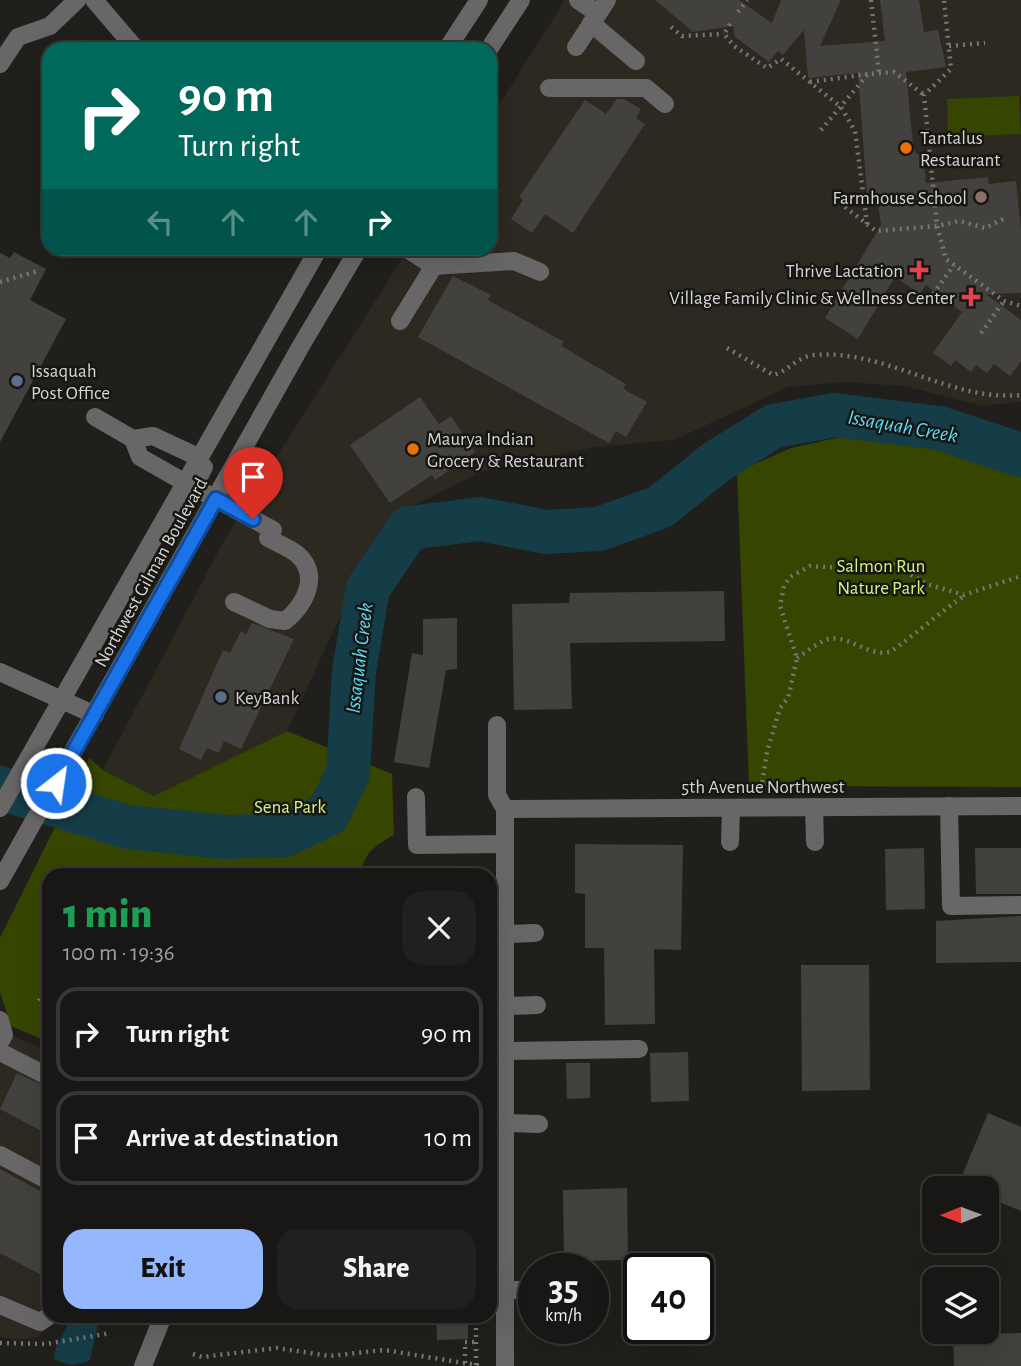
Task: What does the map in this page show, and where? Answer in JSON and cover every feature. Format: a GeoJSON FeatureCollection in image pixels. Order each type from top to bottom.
{"type":"FeatureCollection","features":[{"type":"Feature","properties":{"kind":"street"},"geometry":{"type":"LineString","coordinates":[[0,64],[18,37],[50,26],[77,0]]}},
{"type":"Feature","properties":{"kind":"street"},"geometry":{"type":"LineString","coordinates":[[94,0],[130,42]]}},
{"type":"Feature","properties":{"kind":"street"},"geometry":{"type":"LineString","coordinates":[[452,42],[479,0]]}},
{"type":"Feature","properties":{"kind":"street"},"geometry":{"type":"LineString","coordinates":[[494,42],[521,0]]}},
{"type":"Feature","properties":{"kind":"street"},"geometry":{"type":"LineString","coordinates":[[578,0],[598,12],[636,61]]}},
{"type":"Feature","properties":{"kind":"street"},"geometry":{"type":"LineString","coordinates":[[576,47],[598,12]]}},
{"type":"Feature","properties":{"kind":"street"},"geometry":{"type":"LineString","coordinates":[[549,89],[646,88],[665,104]]}},
{"type":"Feature","properties":{"kind":"street","name":"Northwest Gilman Boulevard"},"geometry":{"type":"LineString","coordinates":[[0,807],[314,256]]}},
{"type":"Feature","properties":{"kind":"street","name":"Northwest Gilman Boulevard"},"geometry":{"type":"LineString","coordinates":[[3,876],[354,256]]}},
{"type":"Feature","properties":{"kind":"street"},"geometry":{"type":"LineString","coordinates":[[418,256],[433,266],[514,261],[540,272]]}},
{"type":"Feature","properties":{"kind":"street"},"geometry":{"type":"LineString","coordinates":[[400,321],[440,256]]}},
{"type":"Feature","properties":{"kind":"street"},"geometry":{"type":"LineString","coordinates":[[95,416],[133,439],[141,457],[184,482]]}},
{"type":"Feature","properties":{"kind":"street"},"geometry":{"type":"LineString","coordinates":[[220,418],[216,445],[194,486],[297,554],[306,566],[310,584],[295,614],[285,621],[270,619],[234,603]]}},
{"type":"Feature","properties":{"kind":"street"},"geometry":{"type":"LineString","coordinates":[[133,439],[153,436],[198,457]]}},
{"type":"Feature","properties":{"kind":"street"},"geometry":{"type":"LineString","coordinates":[[0,672],[94,715]]}},
{"type":"Feature","properties":{"kind":"street"},"geometry":{"type":"LineString","coordinates":[[497,725],[497,795],[505,809],[505,1006],[497,1029],[505,1051],[505,1366]]}},
{"type":"Feature","properties":{"kind":"street"},"geometry":{"type":"LineString","coordinates":[[416,797],[417,845],[505,844]]}},
{"type":"Feature","properties":{"kind":"street"},"geometry":{"type":"LineString","coordinates":[[949,806],[951,906],[1021,905]]}},
{"type":"Feature","properties":{"kind":"street","name":"5th Avenue Northwest"},"geometry":{"type":"LineString","coordinates":[[505,809],[1021,806]]}},
{"type":"Feature","properties":{"kind":"street"},"geometry":{"type":"LineString","coordinates":[[814,807],[815,842]]}},
{"type":"Feature","properties":{"kind":"street"},"geometry":{"type":"LineString","coordinates":[[730,842],[731,808]]}},
{"type":"Feature","properties":{"kind":"street"},"geometry":{"type":"LineString","coordinates":[[505,934],[535,933]]}},
{"type":"Feature","properties":{"kind":"street"},"geometry":{"type":"LineString","coordinates":[[505,1006],[537,1005]]}},
{"type":"Feature","properties":{"kind":"street"},"geometry":{"type":"LineString","coordinates":[[0,1020],[4,1035],[0,1042]]}},
{"type":"Feature","properties":{"kind":"street"},"geometry":{"type":"LineString","coordinates":[[505,1051],[639,1049]]}},
{"type":"Feature","properties":{"kind":"street"},"geometry":{"type":"LineString","coordinates":[[0,1052],[42,1073]]}},
{"type":"Feature","properties":{"kind":"street"},"geometry":{"type":"LineString","coordinates":[[505,1123],[539,1124]]}},
{"type":"Feature","properties":{"kind":"street"},"geometry":{"type":"LineString","coordinates":[[0,1155],[42,1177]]}},
{"type":"Feature","properties":{"kind":"street"},"geometry":{"type":"LineString","coordinates":[[505,1290],[518,1290]]}},
{"type":"Feature","properties":{"kind":"street"},"geometry":{"type":"LineString","coordinates":[[0,1305],[40,1322],[42,1320]]}},
{"type":"Feature","properties":{"kind":"street"},"geometry":{"type":"LineString","coordinates":[[143,1366],[160,1323]]}},
{"type":"Feature","properties":{"kind":"path"},"geometry":{"type":"LineString","coordinates":[[738,12],[747,0]]}},
{"type":"Feature","properties":{"kind":"path"},"geometry":{"type":"LineString","coordinates":[[871,0],[879,73]]}},
{"type":"Feature","properties":{"kind":"path"},"geometry":{"type":"LineString","coordinates":[[924,95],[951,69],[944,0]]}},
{"type":"Feature","properties":{"kind":"path"},"geometry":{"type":"LineString","coordinates":[[724,34],[730,24]]}},
{"type":"Feature","properties":{"kind":"path"},"geometry":{"type":"LineString","coordinates":[[671,26],[682,36],[724,34]]}},
{"type":"Feature","properties":{"kind":"path"},"geometry":{"type":"LineString","coordinates":[[724,34],[734,46],[766,68],[781,59],[841,107],[855,131],[867,224]]}},
{"type":"Feature","properties":{"kind":"path"},"geometry":{"type":"LineString","coordinates":[[948,47],[985,43]]}},
{"type":"Feature","properties":{"kind":"path"},"geometry":{"type":"LineString","coordinates":[[810,83],[894,72],[924,95],[937,226],[946,259],[1004,301],[1021,306]]}},
{"type":"Feature","properties":{"kind":"path"},"geometry":{"type":"LineString","coordinates":[[821,130],[868,74]]}},
{"type":"Feature","properties":{"kind":"path"},"geometry":{"type":"LineString","coordinates":[[845,207],[876,231],[937,226],[958,221],[985,228],[1003,219]]}},
{"type":"Feature","properties":{"kind":"path"},"geometry":{"type":"LineString","coordinates":[[933,294],[954,265]]}},
{"type":"Feature","properties":{"kind":"path"},"geometry":{"type":"LineString","coordinates":[[0,282],[38,271]]}},
{"type":"Feature","properties":{"kind":"path"},"geometry":{"type":"LineString","coordinates":[[981,333],[1004,301]]}},
{"type":"Feature","properties":{"kind":"path"},"geometry":{"type":"LineString","coordinates":[[727,348],[773,375],[781,373],[797,359],[813,355],[836,355],[875,361],[965,390],[1001,397],[1021,395]]}},
{"type":"Feature","properties":{"kind":"path"},"geometry":{"type":"LineString","coordinates":[[760,807],[767,752],[775,720],[788,698],[797,658],[780,606],[784,586],[798,570],[810,566],[858,569],[892,564],[927,584],[964,595]]}},
{"type":"Feature","properties":{"kind":"path"},"geometry":{"type":"LineString","coordinates":[[797,658],[825,640],[835,639],[874,652],[896,650],[940,610],[964,595],[1021,576]]}},
{"type":"Feature","properties":{"kind":"path"},"geometry":{"type":"LineString","coordinates":[[476,1323],[476,1365]]}},
{"type":"Feature","properties":{"kind":"path"},"geometry":{"type":"LineString","coordinates":[[0,1343],[56,1343],[97,1338],[111,1333]]}},
{"type":"Feature","properties":{"kind":"path"},"geometry":{"type":"LineString","coordinates":[[465,1363],[465,1342],[476,1342]]}},
{"type":"Feature","properties":{"kind":"path"},"geometry":{"type":"LineString","coordinates":[[193,1354],[202,1357],[277,1348],[330,1356],[385,1350],[482,1366]]}},
{"type":"Feature","properties":{"kind":"shaded area"},"geometry":{"type":"Polygon","coordinates":[[[565,0],[1021,0],[1021,402],[982,406],[904,386],[844,382],[788,387],[674,440],[595,447],[484,471],[402,511],[350,595],[287,731],[154,796],[103,770],[226,537],[404,256],[497,256],[497,108],[565,0]]]}},
{"type":"Feature","properties":{"kind":"shaded area"},"geometry":{"type":"Polygon","coordinates":[[[0,1031],[42,1048],[42,1323],[54,1323],[37,1337],[16,1340],[0,1337],[0,1031]]]}},
{"type":"Feature","properties":{"kind":"green space"},"geometry":{"type":"Polygon","coordinates":[[[1019,96],[1021,134],[948,137],[947,99],[1019,96]]]}},
{"type":"Feature","properties":{"kind":"green space","name":"Salmon Run Nature Park"},"geometry":{"type":"Polygon","coordinates":[[[854,434],[931,439],[1021,469],[1021,787],[749,786],[737,472],[791,448],[854,434]]]}},
{"type":"Feature","properties":{"kind":"green space","name":"Sena Park"},"geometry":{"type":"Polygon","coordinates":[[[287,731],[392,774],[394,835],[372,850],[362,868],[42,868],[42,1039],[11,1026],[0,992],[0,938],[89,758],[103,770],[154,796],[287,731]]]}},
{"type":"Feature","properties":{"kind":"water"},"geometry":{"type":"Polygon","coordinates":[[[68,1323],[98,1323],[90,1360],[64,1363],[54,1359],[56,1348],[68,1323]]]}},
{"type":"Feature","properties":{"kind":"building"},"geometry":{"type":"Polygon","coordinates":[[[655,0],[739,0],[772,23],[781,0],[841,0],[820,46],[885,41],[880,0],[919,0],[924,32],[938,30],[946,67],[906,72],[913,144],[916,154],[923,153],[926,183],[988,177],[989,184],[1016,181],[1021,230],[1021,293],[986,294],[1021,320],[1021,361],[1010,376],[994,364],[987,373],[976,365],[971,372],[955,360],[951,366],[933,353],[962,312],[926,285],[920,294],[895,277],[858,339],[825,318],[881,225],[877,194],[867,195],[858,73],[808,78],[804,30],[783,55],[778,51],[769,62],[735,37],[733,26],[693,32],[655,0]]]}},
{"type":"Feature","properties":{"kind":"building"},"geometry":{"type":"Polygon","coordinates":[[[617,99],[624,99],[641,109],[636,118],[645,124],[573,233],[545,214],[532,233],[511,219],[523,200],[519,197],[585,100],[606,114],[617,99]]]}},
{"type":"Feature","properties":{"kind":"building","name":"Issaquah Post Office"},"geometry":{"type":"Polygon","coordinates":[[[14,252],[46,269],[30,300],[66,319],[0,442],[0,253],[10,258],[14,252]]]}},
{"type":"Feature","properties":{"kind":"building"},"geometry":{"type":"Polygon","coordinates":[[[453,276],[491,295],[488,300],[564,342],[561,346],[626,384],[623,389],[647,402],[626,437],[616,431],[609,443],[418,337],[453,276]]]}},
{"type":"Feature","properties":{"kind":"building","name":"Maurya Indian Grocery & Restaurant"},"geometry":{"type":"Polygon","coordinates":[[[420,397],[439,424],[451,416],[475,452],[435,480],[432,475],[390,503],[350,445],[420,397]]]}},
{"type":"Feature","properties":{"kind":"building"},"geometry":{"type":"Polygon","coordinates":[[[724,591],[725,641],[570,643],[572,709],[514,710],[512,604],[569,603],[570,593],[724,591]]]}},
{"type":"Feature","properties":{"kind":"building"},"geometry":{"type":"Polygon","coordinates":[[[457,618],[457,669],[446,670],[429,768],[394,762],[412,653],[423,655],[423,619],[457,618]]]}},
{"type":"Feature","properties":{"kind":"building"},"geometry":{"type":"Polygon","coordinates":[[[252,623],[294,639],[241,749],[224,741],[219,753],[207,748],[201,760],[179,749],[223,650],[230,653],[241,631],[246,634],[252,623]]]}},
{"type":"Feature","properties":{"kind":"building"},"geometry":{"type":"Polygon","coordinates":[[[575,844],[683,845],[681,950],[654,949],[655,1024],[605,1025],[604,948],[585,948],[585,894],[575,893],[575,844]]]}},
{"type":"Feature","properties":{"kind":"building"},"geometry":{"type":"Polygon","coordinates":[[[924,848],[925,909],[886,910],[885,849],[924,848]]]}},
{"type":"Feature","properties":{"kind":"building"},"geometry":{"type":"Polygon","coordinates":[[[975,848],[1021,848],[1021,894],[976,894],[975,848]]]}},
{"type":"Feature","properties":{"kind":"building"},"geometry":{"type":"Polygon","coordinates":[[[1021,916],[1021,962],[936,963],[936,921],[1021,916]]]}},
{"type":"Feature","properties":{"kind":"building"},"geometry":{"type":"Polygon","coordinates":[[[801,965],[869,965],[870,1090],[802,1091],[801,965]]]}},
{"type":"Feature","properties":{"kind":"building"},"geometry":{"type":"Polygon","coordinates":[[[688,1052],[689,1101],[651,1102],[650,1053],[688,1052]]]}},
{"type":"Feature","properties":{"kind":"building"},"geometry":{"type":"Polygon","coordinates":[[[566,1063],[590,1063],[590,1098],[567,1099],[566,1063]]]}},
{"type":"Feature","properties":{"kind":"building"},"geometry":{"type":"Polygon","coordinates":[[[17,1073],[42,1085],[42,1131],[0,1109],[17,1073]]]}},
{"type":"Feature","properties":{"kind":"building"},"geometry":{"type":"Polygon","coordinates":[[[988,1113],[1021,1127],[1021,1211],[999,1202],[999,1176],[962,1176],[988,1113]]]}},
{"type":"Feature","properties":{"kind":"building"},"geometry":{"type":"Polygon","coordinates":[[[0,1169],[42,1192],[42,1275],[0,1253],[0,1169]]]}},
{"type":"Feature","properties":{"kind":"building"},"geometry":{"type":"Polygon","coordinates":[[[627,1188],[628,1253],[623,1253],[623,1260],[609,1260],[609,1253],[564,1253],[563,1190],[627,1188]]]}},
{"type":"Feature","properties":{"kind":"building"},"geometry":{"type":"Polygon","coordinates":[[[436,1323],[468,1323],[468,1339],[437,1340],[436,1323]]]}},
{"type":"Feature","properties":{"kind":"building"},"geometry":{"type":"Polygon","coordinates":[[[1021,1333],[1021,1366],[954,1366],[953,1344],[999,1344],[999,1334],[1021,1333]]]}},
{"type":"Feature","properties":{"kind":"waterway","name":"Issaquah Creek"},"geometry":{"type":"LineString","coordinates":[[0,788],[127,827],[225,837],[285,835],[328,814],[348,773],[354,671],[368,588],[409,528],[480,519],[546,532],[599,529],[660,507],[716,462],[774,426],[835,415],[939,428],[1021,455]]}},
{"type":"Feature","properties":{"kind":"place","name":"Tantalus Restaurant"},"geometry":{"type":"Point","coordinates":[906,148]}},
{"type":"Feature","properties":{"kind":"place","name":"Farmhouse School"},"geometry":{"type":"Point","coordinates":[981,197]}},
{"type":"Feature","properties":{"kind":"place","name":"Thrive Lactation"},"geometry":{"type":"Point","coordinates":[919,270]}},
{"type":"Feature","properties":{"kind":"place","name":"Village Family Clinic & Wellness Center"},"geometry":{"type":"Point","coordinates":[971,297]}},
{"type":"Feature","properties":{"kind":"place","name":"Issaquah Post Office"},"geometry":{"type":"Point","coordinates":[17,381]}},
{"type":"Feature","properties":{"kind":"place","name":"Maurya Indian Grocery & Restaurant"},"geometry":{"type":"Point","coordinates":[413,449]}},
{"type":"Feature","properties":{"kind":"place","name":"KeyBank"},"geometry":{"type":"Point","coordinates":[221,697]}},
{"type":"Feature","properties":{"kind":"route"},"geometry":{"type":"LineString","coordinates":[[56,783],[216,499],[253,519]]}}]}
